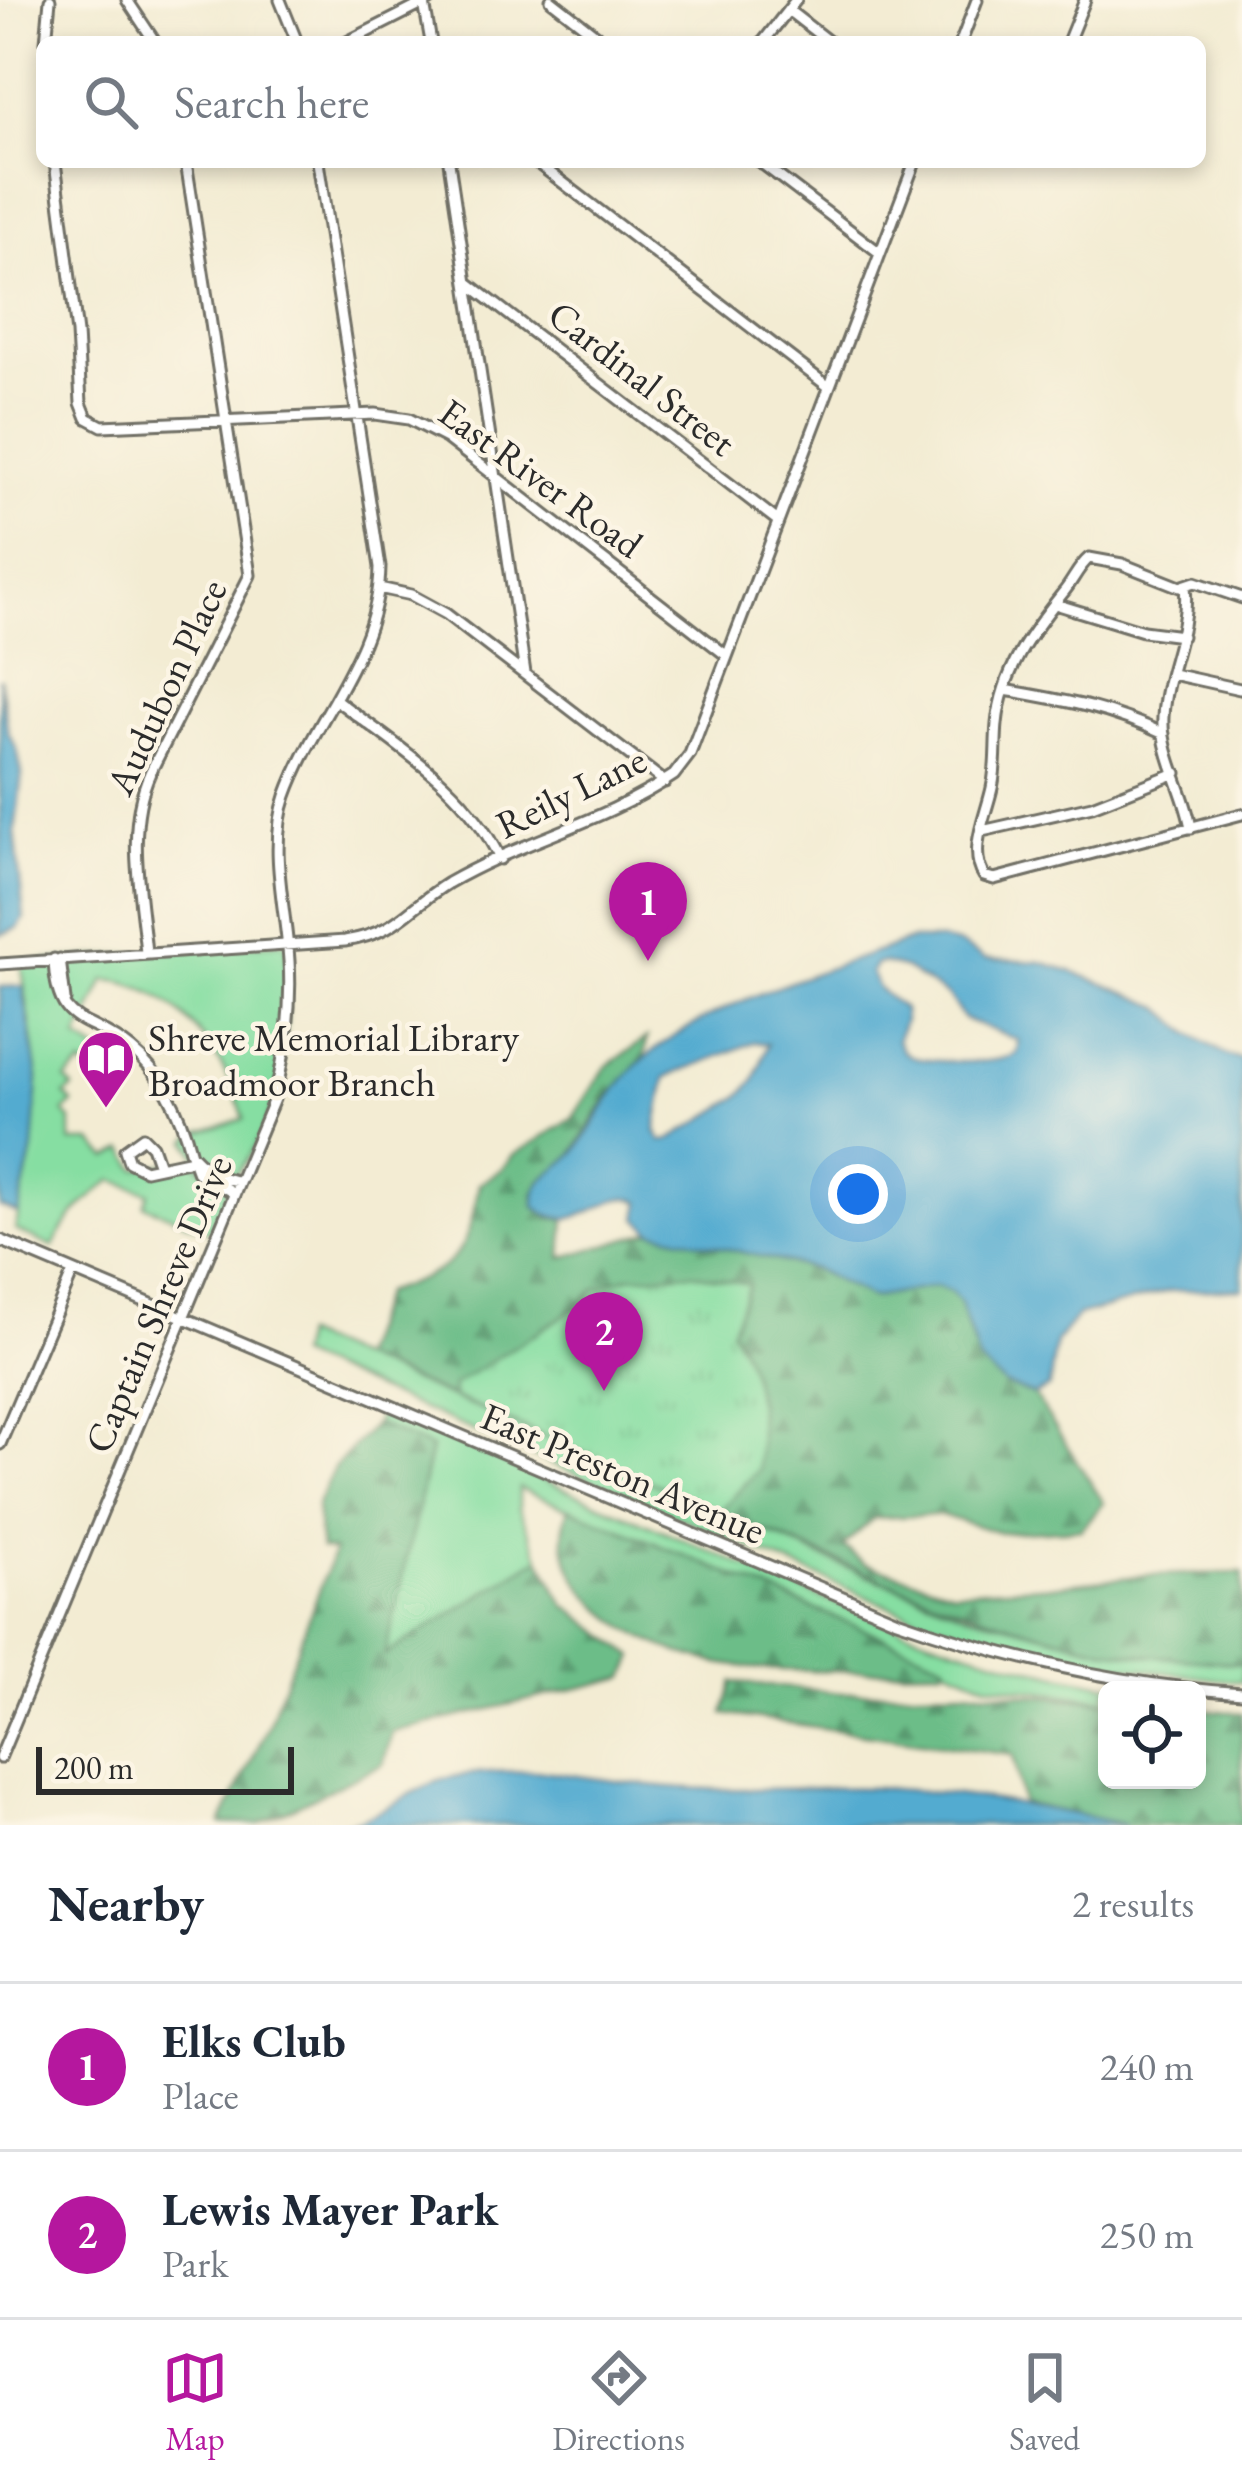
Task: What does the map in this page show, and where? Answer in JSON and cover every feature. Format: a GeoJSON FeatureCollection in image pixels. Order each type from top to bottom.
{"type":"FeatureCollection","features":[{"type":"Feature","properties":{"kind":"street"},"geometry":{"type":"LineString","coordinates":[[47,36],[50,0]]}},
{"type":"Feature","properties":{"kind":"street"},"geometry":{"type":"LineString","coordinates":[[127,0],[151,36]]}},
{"type":"Feature","properties":{"kind":"street"},"geometry":{"type":"LineString","coordinates":[[280,0],[295,36]]}},
{"type":"Feature","properties":{"kind":"street"},"geometry":{"type":"LineString","coordinates":[[550,0],[597,36]]}},
{"type":"Feature","properties":{"kind":"street"},"geometry":{"type":"LineString","coordinates":[[768,36],[796,0]]}},
{"type":"Feature","properties":{"kind":"street"},"geometry":{"type":"LineString","coordinates":[[963,36],[976,0]]}},
{"type":"Feature","properties":{"kind":"street"},"geometry":{"type":"LineString","coordinates":[[1070,36],[1084,0]]}},
{"type":"Feature","properties":{"kind":"street"},"geometry":{"type":"LineString","coordinates":[[358,36],[427,2],[430,36]]}},
{"type":"Feature","properties":{"kind":"street"},"geometry":{"type":"LineString","coordinates":[[788,10],[821,36]]}},
{"type":"Feature","properties":{"kind":"street","name":"East River Road"},"geometry":{"type":"LineString","coordinates":[[56,168],[75,310],[81,403],[87,418],[102,426],[389,414],[428,427],[726,655]]}},
{"type":"Feature","properties":{"kind":"street","name":"Audubon Place"},"geometry":{"type":"LineString","coordinates":[[146,953],[137,848],[139,801],[250,579],[188,168]]}},
{"type":"Feature","properties":{"kind":"street","name":"Captain Shreve Drive"},"geometry":{"type":"LineString","coordinates":[[0,1758],[264,1131],[289,1030],[281,815],[294,778],[370,631],[380,588],[319,168]]}},
{"type":"Feature","properties":{"kind":"street"},"geometry":{"type":"LineString","coordinates":[[450,168],[524,673]]}},
{"type":"Feature","properties":{"kind":"street"},"geometry":{"type":"LineString","coordinates":[[544,168],[829,387]]}},
{"type":"Feature","properties":{"kind":"street"},"geometry":{"type":"LineString","coordinates":[[768,168],[880,253]]}},
{"type":"Feature","properties":{"kind":"street","name":"Reily Lane"},"geometry":{"type":"LineString","coordinates":[[0,964],[345,941],[378,933],[402,921],[449,883],[665,782],[690,754],[913,168]]}},
{"type":"Feature","properties":{"kind":"street","name":"Cardinal Street"},"geometry":{"type":"LineString","coordinates":[[468,283],[778,521]]}},
{"type":"Feature","properties":{"kind":"street"},"geometry":{"type":"LineString","coordinates":[[1242,598],[1195,581],[1185,586],[1089,558],[1026,638],[1005,690],[998,717],[996,772],[976,858],[984,876],[994,879],[1242,814]]}},
{"type":"Feature","properties":{"kind":"street"},"geometry":{"type":"LineString","coordinates":[[1185,586],[1182,636],[1163,712],[1164,734],[1191,828]]}},
{"type":"Feature","properties":{"kind":"street"},"geometry":{"type":"LineString","coordinates":[[380,588],[431,604],[665,782]]}},
{"type":"Feature","properties":{"kind":"street"},"geometry":{"type":"LineString","coordinates":[[1055,604],[1143,631],[1182,636]]}},
{"type":"Feature","properties":{"kind":"street"},"geometry":{"type":"LineString","coordinates":[[1172,674],[1241,689]]}},
{"type":"Feature","properties":{"kind":"street"},"geometry":{"type":"LineString","coordinates":[[1005,690],[1076,700],[1164,734]]}},
{"type":"Feature","properties":{"kind":"street"},"geometry":{"type":"LineString","coordinates":[[335,699],[457,795],[487,832],[500,859]]}},
{"type":"Feature","properties":{"kind":"street"},"geometry":{"type":"LineString","coordinates":[[982,831],[1106,802],[1176,773]]}},
{"type":"Feature","properties":{"kind":"street"},"geometry":{"type":"LineString","coordinates":[[57,959],[57,986],[69,1013],[133,1050],[162,1082],[184,1125],[192,1157],[237,1187]]}},
{"type":"Feature","properties":{"kind":"street"},"geometry":{"type":"LineString","coordinates":[[159,1166],[192,1157]]}},
{"type":"Feature","properties":{"kind":"street","name":"East Preston Avenue"},"geometry":{"type":"LineString","coordinates":[[0,1240],[897,1620],[965,1644],[1076,1672],[1242,1693]]}},
{"type":"Feature","properties":{"kind":"street"},"geometry":{"type":"LineString","coordinates":[[0,1444],[73,1272]]}},
{"type":"Feature","properties":{"kind":"green space"},"geometry":{"type":"Polygon","coordinates":[[[287,942],[282,1066],[265,1125],[233,1178],[203,1167],[188,1141],[194,1134],[244,1119],[236,1095],[194,1027],[154,995],[105,980],[78,1039],[112,1061],[118,1051],[126,1065],[120,1073],[111,1069],[104,1075],[90,1074],[82,1065],[66,1080],[73,1088],[65,1095],[73,1103],[64,1112],[71,1120],[71,1142],[92,1142],[108,1158],[125,1150],[137,1169],[192,1160],[228,1190],[210,1232],[144,1205],[149,1193],[113,1180],[78,1209],[53,1247],[15,1230],[32,1152],[38,1078],[21,962],[287,942]]]}},
{"type":"Feature","properties":{"kind":"green space"},"geometry":{"type":"Polygon","coordinates":[[[647,1038],[644,1058],[606,1099],[570,1159],[540,1181],[534,1195],[548,1217],[565,1220],[562,1258],[652,1231],[814,1269],[870,1298],[937,1285],[952,1292],[960,1302],[979,1362],[1034,1395],[1104,1503],[1081,1529],[1000,1533],[941,1515],[874,1518],[843,1546],[865,1564],[953,1591],[1149,1575],[1242,1573],[1242,1664],[1121,1652],[1004,1622],[861,1571],[720,1511],[759,1469],[740,1343],[731,1330],[748,1284],[595,1289],[576,1308],[454,1385],[452,1397],[358,1358],[383,1293],[426,1277],[462,1246],[479,1184],[512,1156],[572,1119],[606,1067],[647,1038]]]}},
{"type":"Feature","properties":{"kind":"green space"},"geometry":{"type":"Polygon","coordinates":[[[691,1273],[749,1284],[731,1330],[753,1380],[759,1469],[720,1511],[452,1397],[453,1385],[576,1308],[595,1289],[628,1277],[691,1273]]]}},
{"type":"Feature","properties":{"kind":"green space"},"geometry":{"type":"Polygon","coordinates":[[[302,1335],[821,1557],[967,1614],[1109,1650],[1242,1664],[1242,1682],[1069,1656],[900,1611],[297,1356],[302,1335]]]}},
{"type":"Feature","properties":{"kind":"green space"},"geometry":{"type":"Polygon","coordinates":[[[381,1410],[870,1617],[977,1653],[1098,1683],[1098,1699],[988,1684],[519,1488],[519,1509],[540,1558],[384,1657],[430,1449],[375,1423],[381,1410]]]}},
{"type":"Feature","properties":{"kind":"green space"},"geometry":{"type":"Polygon","coordinates":[[[375,1423],[431,1448],[385,1655],[540,1558],[565,1605],[635,1657],[626,1677],[392,1732],[383,1764],[258,1824],[221,1823],[267,1729],[334,1551],[321,1549],[316,1506],[334,1468],[375,1423]]]}},
{"type":"Feature","properties":{"kind":"green space"},"geometry":{"type":"Polygon","coordinates":[[[569,1508],[946,1663],[942,1669],[800,1671],[705,1660],[661,1646],[622,1625],[580,1583],[564,1541],[569,1508]]]}},
{"type":"Feature","properties":{"kind":"green space"},"geometry":{"type":"Polygon","coordinates":[[[733,1682],[841,1693],[967,1690],[1098,1700],[1098,1789],[1206,1789],[1206,1710],[1242,1713],[1242,1825],[1125,1825],[1022,1803],[1013,1755],[724,1714],[733,1682]]]}},
{"type":"Feature","properties":{"kind":"water"},"geometry":{"type":"Polygon","coordinates":[[[0,678],[8,732],[22,774],[15,831],[24,918],[18,928],[0,935],[0,678]]]}},
{"type":"Feature","properties":{"kind":"water"},"geometry":{"type":"Polygon","coordinates":[[[910,940],[940,940],[985,959],[1041,962],[1071,971],[1159,1006],[1191,1034],[1242,1059],[1242,1288],[1169,1291],[1077,1316],[1056,1342],[1049,1387],[1034,1395],[1005,1385],[979,1362],[960,1302],[937,1286],[871,1298],[814,1269],[652,1231],[638,1218],[641,1202],[629,1198],[566,1218],[535,1207],[542,1181],[576,1151],[625,1078],[661,1045],[727,1008],[910,940]],[[876,964],[871,972],[878,988],[903,1009],[897,1040],[906,1053],[964,1062],[1017,1053],[1018,1040],[964,1019],[948,996],[906,969],[876,964]],[[754,1042],[666,1077],[656,1131],[661,1141],[739,1097],[754,1081],[768,1044],[754,1042]]]}},
{"type":"Feature","properties":{"kind":"water"},"geometry":{"type":"Polygon","coordinates":[[[23,986],[38,1078],[33,1149],[18,1214],[0,1207],[0,987],[23,986]]]}},
{"type":"Feature","properties":{"kind":"water"},"geometry":{"type":"Polygon","coordinates":[[[544,1771],[687,1788],[919,1791],[1127,1825],[338,1825],[365,1818],[453,1777],[544,1771]]]}},
{"type":"Feature","properties":{"kind":"place","name":"Elks Club"},"geometry":{"type":"Point","coordinates":[648,961]}},
{"type":"Feature","properties":{"kind":"place","name":"Shreve Memorial Library Broadmoor Branch"},"geometry":{"type":"Point","coordinates":[106,1110]}},
{"type":"Feature","properties":{"kind":"place","name":"Lewis Mayer Park"},"geometry":{"type":"Point","coordinates":[604,1391]}}]}
